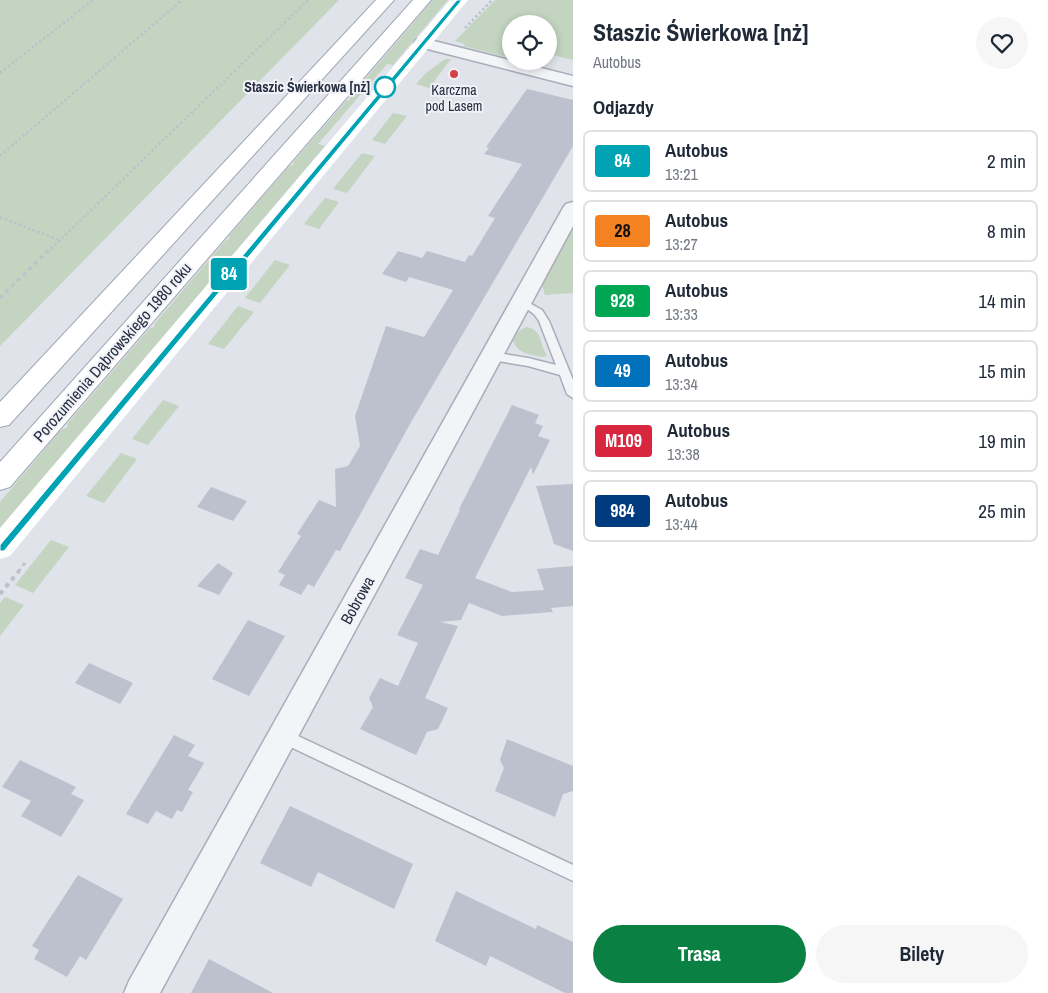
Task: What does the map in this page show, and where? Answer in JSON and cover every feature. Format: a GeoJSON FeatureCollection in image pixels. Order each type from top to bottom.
{"type":"FeatureCollection","features":[{"type":"Feature","properties":{"kind":"main road"},"geometry":{"type":"LineString","coordinates":[[0,418],[385,0]]}},
{"type":"Feature","properties":{"kind":"main road","name":"Porozumienia Dąbrowskiego 1980 roku"},"geometry":{"type":"LineString","coordinates":[[0,480],[422,0]]}},
{"type":"Feature","properties":{"kind":"main road"},"geometry":{"type":"LineString","coordinates":[[0,548],[459,0]]}},
{"type":"Feature","properties":{"kind":"street"},"geometry":{"type":"LineString","coordinates":[[422,43],[573,81]]}},
{"type":"Feature","properties":{"kind":"street","name":"Bobrowa"},"geometry":{"type":"LineString","coordinates":[[141,993],[573,208]]}},
{"type":"Feature","properties":{"kind":"lane"},"geometry":{"type":"LineString","coordinates":[[522,302],[538,312],[544,321],[573,394]]}},
{"type":"Feature","properties":{"kind":"lane"},"geometry":{"type":"LineString","coordinates":[[492,356],[546,365],[564,372]]}},
{"type":"Feature","properties":{"kind":"lane"},"geometry":{"type":"LineString","coordinates":[[283,736],[573,873]]}},
{"type":"Feature","properties":{"kind":"path"},"geometry":{"type":"LineString","coordinates":[[0,73],[93,0]]}},
{"type":"Feature","properties":{"kind":"path"},"geometry":{"type":"LineString","coordinates":[[0,156],[182,0]]}},
{"type":"Feature","properties":{"kind":"path"},"geometry":{"type":"LineString","coordinates":[[0,298],[308,0]]}},
{"type":"Feature","properties":{"kind":"path"},"geometry":{"type":"LineString","coordinates":[[462,30],[492,0]]}},
{"type":"Feature","properties":{"kind":"path"},"geometry":{"type":"LineString","coordinates":[[0,217],[59,240]]}},
{"type":"Feature","properties":{"kind":"green space"},"geometry":{"type":"Polygon","coordinates":[[[0,0],[339,0],[0,346],[0,0]]]}},
{"type":"Feature","properties":{"kind":"green space"},"geometry":{"type":"Polygon","coordinates":[[[433,0],[448,0],[393,65],[387,64],[318,144],[325,146],[0,530],[0,502],[61,430],[68,427],[67,424],[150,328],[154,327],[155,323],[225,241],[230,238],[229,236],[289,166],[294,164],[293,162],[346,101],[350,100],[349,98],[433,0]]]}},
{"type":"Feature","properties":{"kind":"green space"},"geometry":{"type":"Polygon","coordinates":[[[495,0],[573,0],[573,60],[557,56],[557,15],[502,15],[502,56],[463,46],[465,44],[455,41],[495,0]]]}},
{"type":"Feature","properties":{"kind":"green space"},"geometry":{"type":"Polygon","coordinates":[[[445,59],[451,59],[429,88],[416,84],[426,73],[445,59]]]}},
{"type":"Feature","properties":{"kind":"green space"},"geometry":{"type":"Polygon","coordinates":[[[393,113],[407,116],[385,144],[372,140],[393,113]]]}},
{"type":"Feature","properties":{"kind":"green space"},"geometry":{"type":"Polygon","coordinates":[[[362,153],[375,156],[347,193],[333,189],[362,153]]]}},
{"type":"Feature","properties":{"kind":"green space"},"geometry":{"type":"Polygon","coordinates":[[[325,198],[339,202],[319,229],[304,224],[325,198]]]}},
{"type":"Feature","properties":{"kind":"green space"},"geometry":{"type":"Polygon","coordinates":[[[573,226],[573,293],[545,295],[542,284],[573,226]]]}},
{"type":"Feature","properties":{"kind":"green space"},"geometry":{"type":"Polygon","coordinates":[[[275,260],[290,265],[260,303],[245,298],[275,260]]]}},
{"type":"Feature","properties":{"kind":"green space"},"geometry":{"type":"Polygon","coordinates":[[[238,306],[254,312],[224,349],[208,344],[238,306]]]}},
{"type":"Feature","properties":{"kind":"green space"},"geometry":{"type":"Polygon","coordinates":[[[527,327],[538,334],[547,355],[544,357],[526,353],[515,345],[513,341],[517,334],[527,327]]]}},
{"type":"Feature","properties":{"kind":"green space"},"geometry":{"type":"Polygon","coordinates":[[[163,400],[179,406],[148,445],[132,439],[163,400]]]}},
{"type":"Feature","properties":{"kind":"green space"},"geometry":{"type":"Polygon","coordinates":[[[121,453],[137,459],[104,503],[86,496],[121,453]]]}},
{"type":"Feature","properties":{"kind":"green space"},"geometry":{"type":"Polygon","coordinates":[[[51,540],[69,547],[33,593],[15,585],[51,540]]]}},
{"type":"Feature","properties":{"kind":"green space"},"geometry":{"type":"Polygon","coordinates":[[[5,597],[24,605],[0,636],[0,603],[5,597]]]}},
{"type":"Feature","properties":{"kind":"building"},"geometry":{"type":"Polygon","coordinates":[[[527,89],[573,100],[573,146],[410,424],[340,551],[336,550],[314,587],[308,584],[301,595],[279,585],[285,575],[278,572],[301,536],[297,534],[319,500],[336,507],[335,469],[348,466],[360,446],[355,416],[386,326],[424,337],[453,290],[409,277],[406,282],[382,274],[398,251],[422,258],[427,251],[465,262],[469,255],[472,256],[495,218],[488,216],[522,164],[484,154],[489,148],[486,147],[527,89]]]}},
{"type":"Feature","properties":{"kind":"building"},"geometry":{"type":"Polygon","coordinates":[[[512,405],[539,415],[535,423],[543,426],[538,436],[550,440],[533,475],[531,467],[475,578],[512,592],[544,590],[537,569],[573,566],[573,606],[551,608],[553,612],[502,616],[469,603],[461,620],[440,622],[458,626],[425,698],[448,708],[438,729],[427,732],[416,755],[360,729],[373,707],[369,698],[380,678],[398,686],[418,643],[397,635],[423,585],[405,578],[420,549],[438,555],[459,509],[512,405]]]}},
{"type":"Feature","properties":{"kind":"building"},"geometry":{"type":"Polygon","coordinates":[[[573,484],[573,551],[554,544],[536,486],[573,484]]]}},
{"type":"Feature","properties":{"kind":"building"},"geometry":{"type":"Polygon","coordinates":[[[211,487],[247,501],[233,521],[197,507],[211,487]]]}},
{"type":"Feature","properties":{"kind":"building"},"geometry":{"type":"Polygon","coordinates":[[[218,563],[233,573],[219,595],[197,586],[218,563]]]}},
{"type":"Feature","properties":{"kind":"building"},"geometry":{"type":"Polygon","coordinates":[[[248,620],[285,636],[249,696],[212,679],[248,620]]]}},
{"type":"Feature","properties":{"kind":"building"},"geometry":{"type":"Polygon","coordinates":[[[89,663],[133,683],[120,704],[75,683],[89,663]]]}},
{"type":"Feature","properties":{"kind":"building"},"geometry":{"type":"Polygon","coordinates":[[[174,735],[195,745],[188,756],[204,763],[188,790],[193,792],[182,812],[177,810],[172,819],[156,811],[148,824],[126,814],[174,735]]]}},
{"type":"Feature","properties":{"kind":"building"},"geometry":{"type":"Polygon","coordinates":[[[507,739],[573,766],[573,791],[563,794],[555,817],[495,791],[504,768],[500,760],[507,739]]]}},
{"type":"Feature","properties":{"kind":"building"},"geometry":{"type":"Polygon","coordinates":[[[20,760],[76,787],[71,794],[84,800],[61,837],[21,816],[31,801],[2,787],[20,760]]]}},
{"type":"Feature","properties":{"kind":"building"},"geometry":{"type":"Polygon","coordinates":[[[290,806],[413,864],[394,909],[318,872],[311,887],[260,863],[290,806]]]}},
{"type":"Feature","properties":{"kind":"building"},"geometry":{"type":"Polygon","coordinates":[[[78,875],[123,899],[86,960],[80,956],[67,977],[34,959],[39,950],[32,946],[78,875]]]}},
{"type":"Feature","properties":{"kind":"building"},"geometry":{"type":"Polygon","coordinates":[[[456,891],[536,929],[537,925],[573,942],[573,993],[565,993],[490,956],[486,966],[435,941],[456,891]]]}},
{"type":"Feature","properties":{"kind":"building"},"geometry":{"type":"Polygon","coordinates":[[[209,959],[273,993],[191,993],[209,959]]]}},
{"type":"Feature","properties":{"kind":"bus line","name":"84"},"geometry":{"type":"LineString","coordinates":[[0,548],[390,80],[459,0]]}},
{"type":"Feature","properties":{"kind":"place","name":"Karczma pod Lasem"},"geometry":{"type":"Point","coordinates":[454,74]}},
{"type":"Feature","properties":{"kind":"place","name":"Staszic Świerkowa [nż]"},"geometry":{"type":"Point","coordinates":[385,87]}}]}
